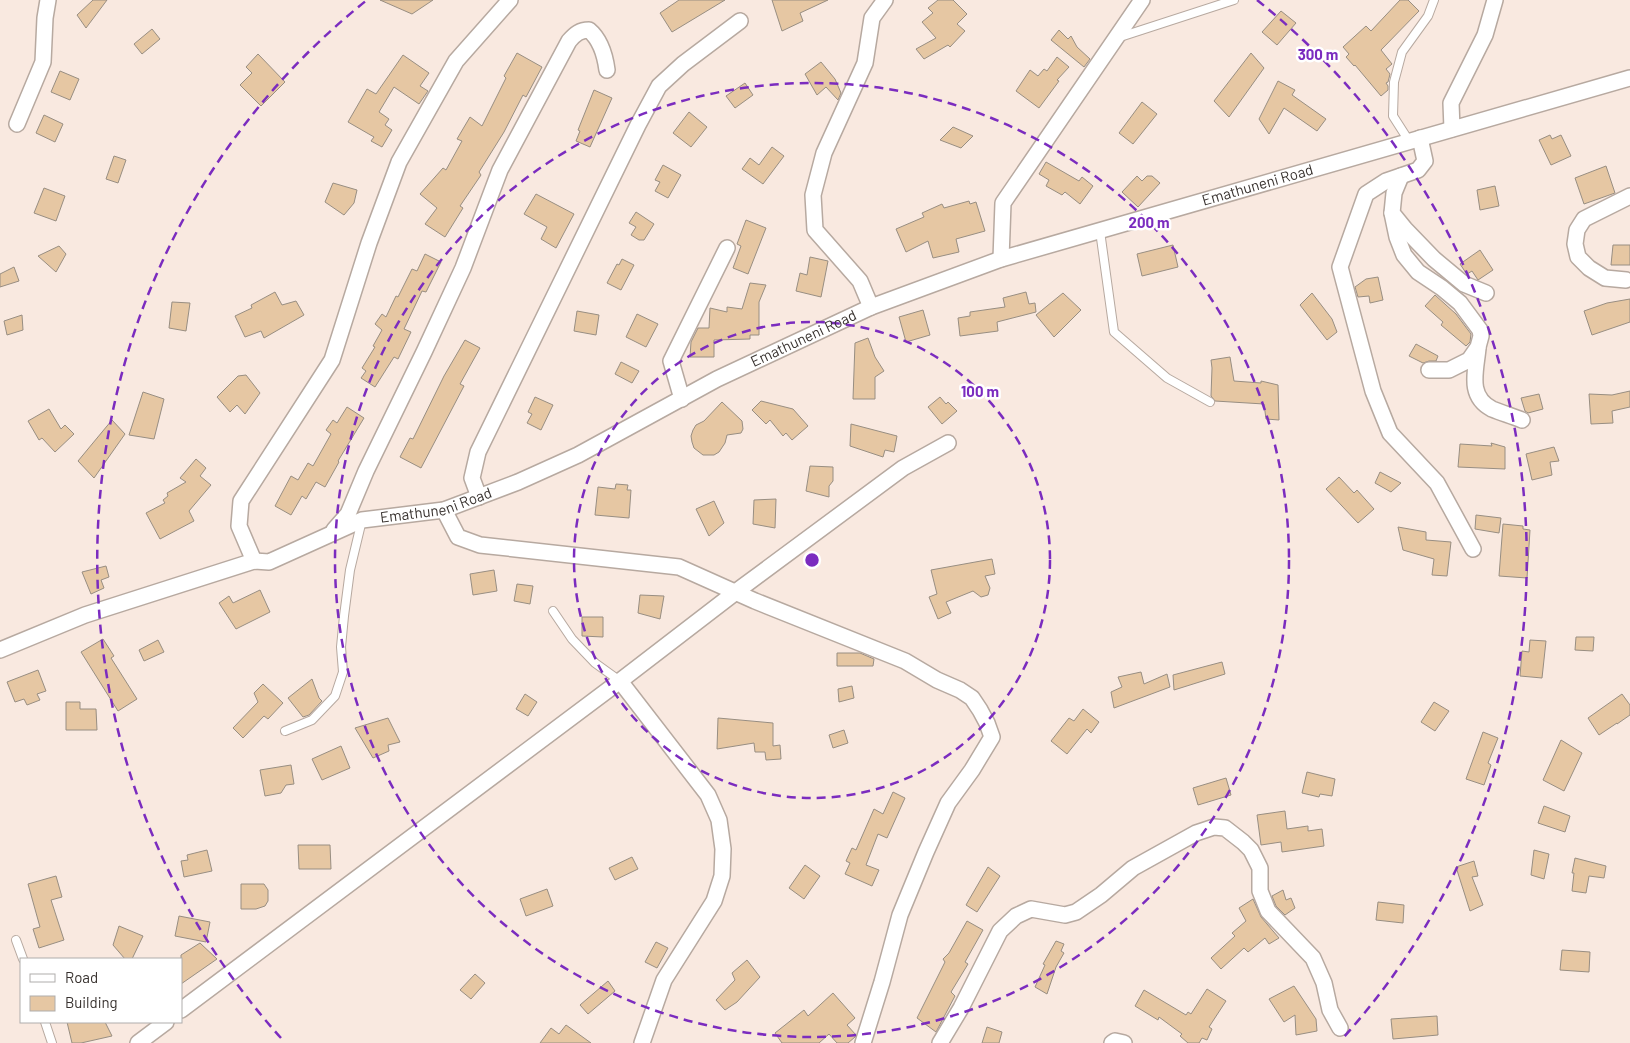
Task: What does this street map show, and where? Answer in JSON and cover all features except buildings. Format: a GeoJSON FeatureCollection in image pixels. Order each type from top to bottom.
{"type":"FeatureCollection","features":[{"type":"Feature","properties":{"kind":"street"},"geometry":{"type":"LineString","coordinates":[[17,124],[44,62],[45,18],[48,0]]}},
{"type":"Feature","properties":{"kind":"street"},"geometry":{"type":"LineString","coordinates":[[254,560],[239,526],[241,502],[332,360],[369,243],[399,162],[456,61],[510,0]]}},
{"type":"Feature","properties":{"kind":"street"},"geometry":{"type":"LineString","coordinates":[[871,306],[860,281],[815,230],[813,195],[824,153],[865,63],[872,18],[885,0]]}},
{"type":"Feature","properties":{"kind":"street"},"geometry":{"type":"LineString","coordinates":[[1001,259],[1003,203],[1142,0]]}},
{"type":"Feature","properties":{"kind":"street"},"geometry":{"type":"LineString","coordinates":[[1452,129],[1451,103],[1485,35],[1495,0]]}},
{"type":"Feature","properties":{"kind":"street"},"geometry":{"type":"LineString","coordinates":[[479,497],[472,478],[478,452],[638,125],[659,86],[683,64],[740,20]]}},
{"type":"Feature","properties":{"kind":"street"},"geometry":{"type":"LineString","coordinates":[[332,533],[348,514],[366,471],[463,268],[500,170],[569,41],[584,30],[589,30],[597,37],[608,70]]}},
{"type":"Feature","properties":{"kind":"street","name":"Emathuneni Road"},"geometry":{"type":"LineString","coordinates":[[0,650],[85,615],[254,560],[269,562],[362,520],[444,510],[518,482],[578,455],[717,379],[871,306],[1001,259],[1630,78]]}},
{"type":"Feature","properties":{"kind":"street"},"geometry":{"type":"LineString","coordinates":[[1415,140],[1425,161],[1418,170],[1386,181],[1366,194],[1340,267],[1372,390],[1390,432],[1437,483],[1473,550]]}},
{"type":"Feature","properties":{"kind":"street"},"geometry":{"type":"LineString","coordinates":[[1401,176],[1394,193],[1392,213],[1397,237],[1404,255],[1418,272],[1460,303],[1480,330],[1481,336],[1474,380],[1475,391],[1481,402],[1522,420]]}},
{"type":"Feature","properties":{"kind":"street"},"geometry":{"type":"LineString","coordinates":[[1626,280],[1605,278],[1589,268],[1578,257],[1575,244],[1577,230],[1584,219],[1630,196]]}},
{"type":"Feature","properties":{"kind":"street"},"geometry":{"type":"LineString","coordinates":[[1392,213],[1434,259],[1464,284],[1486,292]]}},
{"type":"Feature","properties":{"kind":"street"},"geometry":{"type":"LineString","coordinates":[[682,399],[671,361],[727,248]]}},
{"type":"Feature","properties":{"kind":"street"},"geometry":{"type":"LineString","coordinates":[[1429,370],[1449,370],[1463,364],[1469,360],[1478,347]]}},
{"type":"Feature","properties":{"kind":"street"},"geometry":{"type":"LineString","coordinates":[[182,1009],[903,468],[948,443]]}},
{"type":"Feature","properties":{"kind":"street"},"geometry":{"type":"LineString","coordinates":[[444,510],[458,537],[480,545],[679,567],[735,593],[905,661],[972,698],[988,723],[992,737],[972,770],[948,803],[926,852],[900,915],[863,1043]]}},
{"type":"Feature","properties":{"kind":"street"},"geometry":{"type":"LineString","coordinates":[[620,681],[708,795],[719,820],[723,850],[722,876],[714,901],[664,980],[642,1043]]}},
{"type":"Feature","properties":{"kind":"street"},"geometry":{"type":"LineString","coordinates":[[940,1043],[961,1008],[1000,931],[1016,916],[1031,909],[1065,915],[1076,912],[1101,895],[1133,868],[1196,833],[1214,827],[1225,828],[1251,850],[1260,868],[1260,891],[1268,911],[1312,958],[1324,983],[1330,1010],[1340,1028]]}},
{"type":"Feature","properties":{"kind":"street"},"geometry":{"type":"LineString","coordinates":[[138,1043],[165,1023]]}},
{"type":"Feature","properties":{"kind":"street"},"geometry":{"type":"LineString","coordinates":[[1112,1043],[1115,1041],[1124,1043]]}},
{"type":"Feature","properties":{"kind":"lane"},"geometry":{"type":"LineString","coordinates":[[1116,38],[1234,0]]}},
{"type":"Feature","properties":{"kind":"lane"},"geometry":{"type":"LineString","coordinates":[[1415,140],[1393,116],[1394,82],[1402,52],[1428,16],[1434,0]]}},
{"type":"Feature","properties":{"kind":"lane"},"geometry":{"type":"LineString","coordinates":[[1100,231],[1114,332],[1167,378],[1210,402]]}},
{"type":"Feature","properties":{"kind":"lane"},"geometry":{"type":"LineString","coordinates":[[285,731],[312,720],[335,696],[342,672],[341,647],[350,570],[362,520]]}},
{"type":"Feature","properties":{"kind":"lane"},"geometry":{"type":"LineString","coordinates":[[553,610],[572,639],[595,663],[620,681]]}},
{"type":"Feature","properties":{"kind":"lane"},"geometry":{"type":"LineString","coordinates":[[16,940],[23,958]]}},
{"type":"Feature","properties":{"kind":"lane"},"geometry":{"type":"LineString","coordinates":[[44,1023],[52,1043]]}}]}
